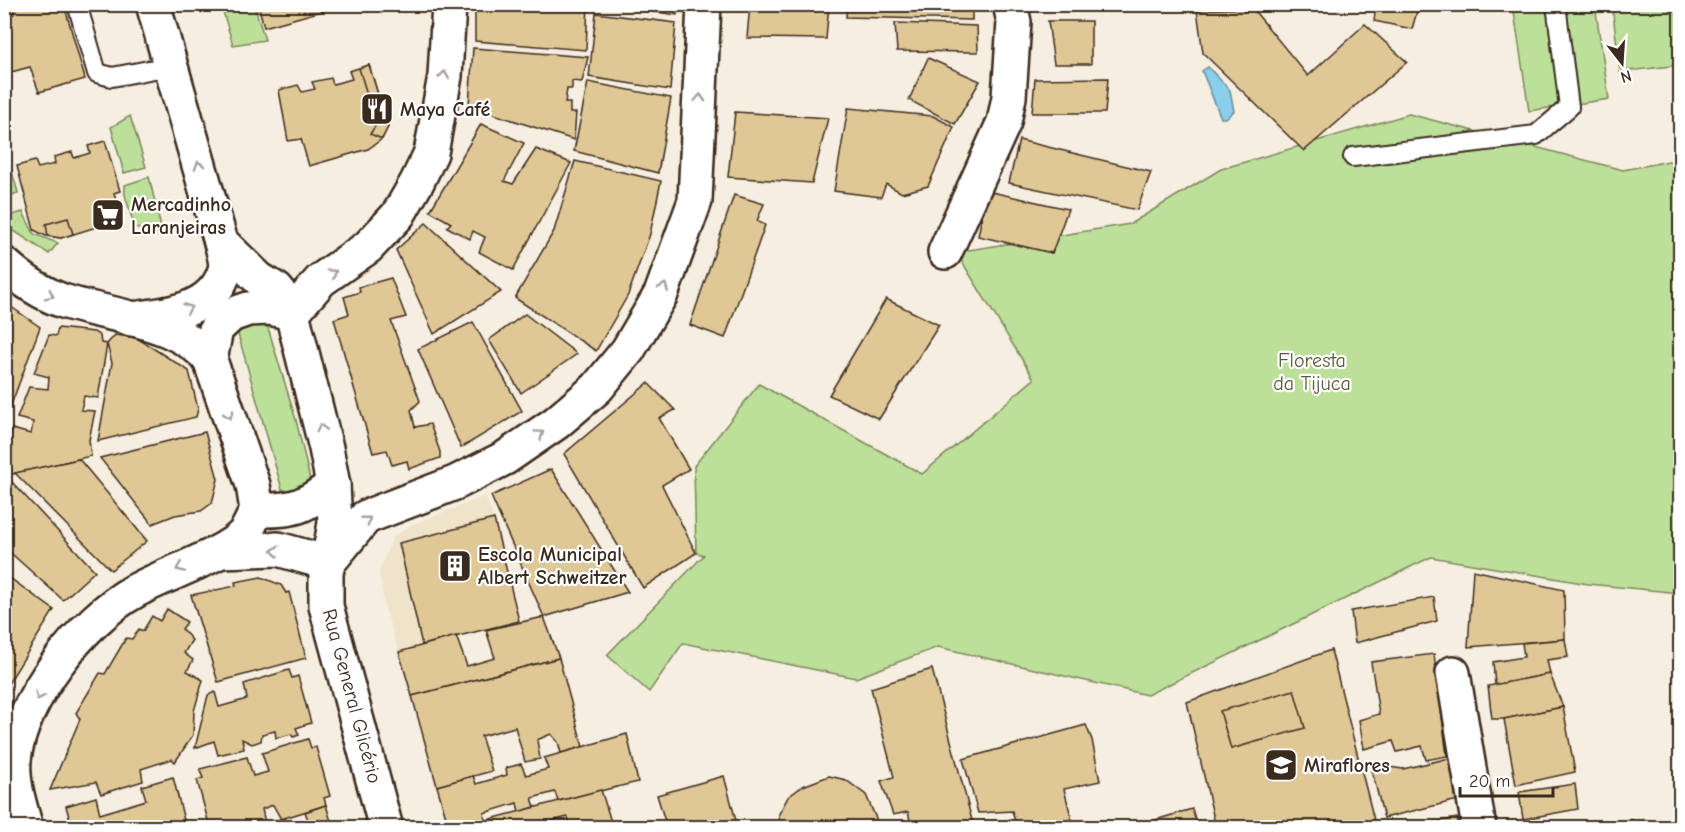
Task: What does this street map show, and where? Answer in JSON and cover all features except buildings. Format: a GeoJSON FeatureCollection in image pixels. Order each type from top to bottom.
{"type":"FeatureCollection","features":[{"type":"Feature","properties":{"kind":"street","name":"Rua General Glicério"},"geometry":{"type":"LineString","coordinates":[[131,319],[169,315],[196,306],[216,287],[226,268],[221,242],[153,4]]}},
{"type":"Feature","properties":{"kind":"street"},"geometry":{"type":"LineString","coordinates":[[210,360],[216,329],[231,315],[248,309],[269,308],[291,313],[321,280],[368,247],[398,215],[430,153],[441,98],[449,4]]}},
{"type":"Feature","properties":{"kind":"street"},"geometry":{"type":"LineString","coordinates":[[221,551],[278,549],[328,563],[366,517],[455,483],[504,458],[556,423],[597,388],[628,350],[661,294],[695,201],[704,4]]}},
{"type":"Feature","properties":{"kind":"street"},"geometry":{"type":"LineString","coordinates":[[945,252],[1004,122],[1010,97],[1014,22],[1010,4]]}},
{"type":"Feature","properties":{"kind":"street","name":"Rua General Glicério"},"geometry":{"type":"LineString","coordinates":[[221,242],[259,279],[277,290],[291,313],[326,448],[333,485],[335,523],[328,563],[326,606],[386,828]]}},
{"type":"Feature","properties":{"kind":"street"},"geometry":{"type":"LineString","coordinates":[[4,264],[25,282],[62,301],[131,319],[180,335],[198,345],[210,360],[253,485],[257,510],[244,534],[221,551],[171,572],[132,592],[95,618],[67,648],[43,686],[24,727],[14,760],[10,791],[26,828]]}},
{"type":"Feature","properties":{"kind":"street"},"geometry":{"type":"LineString","coordinates":[[257,510],[280,511],[306,505],[333,485]]}},
{"type":"Feature","properties":{"kind":"street"},"geometry":{"type":"LineString","coordinates":[[1453,673],[1479,828]]}},
{"type":"Feature","properties":{"kind":"lane"},"geometry":{"type":"LineString","coordinates":[[77,4],[97,73],[112,77],[170,66]]}},
{"type":"Feature","properties":{"kind":"lane"},"geometry":{"type":"LineString","coordinates":[[1353,157],[1536,135],[1569,107],[1556,4]]}},
{"type":"Feature","properties":{"kind":"shaded area","name":"Escola Municipal Albert Schweitzer"},"geometry":{"type":"Polygon","coordinates":[[[485,496],[494,519],[519,621],[399,652],[385,609],[379,572],[392,538],[411,525],[485,496]]]}},
{"type":"Feature","properties":{"kind":"green space"},"geometry":{"type":"Polygon","coordinates":[[[221,5],[250,5],[256,11],[265,40],[233,45],[221,5]]]}},
{"type":"Feature","properties":{"kind":"green space"},"geometry":{"type":"Polygon","coordinates":[[[1513,5],[1595,5],[1609,99],[1529,111],[1513,5]]]}},
{"type":"Feature","properties":{"kind":"green space"},"geometry":{"type":"Polygon","coordinates":[[[1612,5],[1680,5],[1680,65],[1620,72],[1612,5]]]}},
{"type":"Feature","properties":{"kind":"green space","name":"Floresta da Tijuca"},"geometry":{"type":"Polygon","coordinates":[[[1409,114],[1623,170],[1680,159],[1680,593],[1588,584],[1431,557],[1147,695],[938,647],[856,678],[683,643],[649,692],[607,655],[704,555],[696,553],[694,466],[759,384],[922,474],[1034,379],[956,252],[1130,224],[1221,169],[1409,114]]]}},
{"type":"Feature","properties":{"kind":"green space"},"geometry":{"type":"Polygon","coordinates":[[[130,116],[146,167],[124,173],[111,127],[130,116]]]}},
{"type":"Feature","properties":{"kind":"green space"},"geometry":{"type":"Polygon","coordinates":[[[4,143],[18,193],[5,197],[4,197],[4,143]]]}},
{"type":"Feature","properties":{"kind":"green space"},"geometry":{"type":"Polygon","coordinates":[[[149,177],[163,236],[135,228],[125,195],[125,185],[149,177]]]}},
{"type":"Feature","properties":{"kind":"green space"},"geometry":{"type":"Polygon","coordinates":[[[23,212],[34,234],[58,243],[49,254],[14,231],[5,221],[5,217],[23,212]]]}},
{"type":"Feature","properties":{"kind":"green space"},"geometry":{"type":"Polygon","coordinates":[[[266,321],[296,420],[312,488],[284,496],[236,327],[266,321]]]}},
{"type":"Feature","properties":{"kind":"water"},"geometry":{"type":"Polygon","coordinates":[[[1208,67],[1230,90],[1234,111],[1226,118],[1221,118],[1202,71],[1208,67]]]}},
{"type":"Feature","properties":{"kind":"place","name":"Maya Café"},"geometry":{"type":"Point","coordinates":[377,109]}},
{"type":"Feature","properties":{"kind":"place","name":"Mercadinho Laranjeiras"},"geometry":{"type":"Point","coordinates":[108,215]}},
{"type":"Feature","properties":{"kind":"place","name":"Escola Municipal Albert Schweitzer"},"geometry":{"type":"Point","coordinates":[455,566]}},
{"type":"Feature","properties":{"kind":"place","name":"Miraflores"},"geometry":{"type":"Point","coordinates":[1281,765]}}]}
